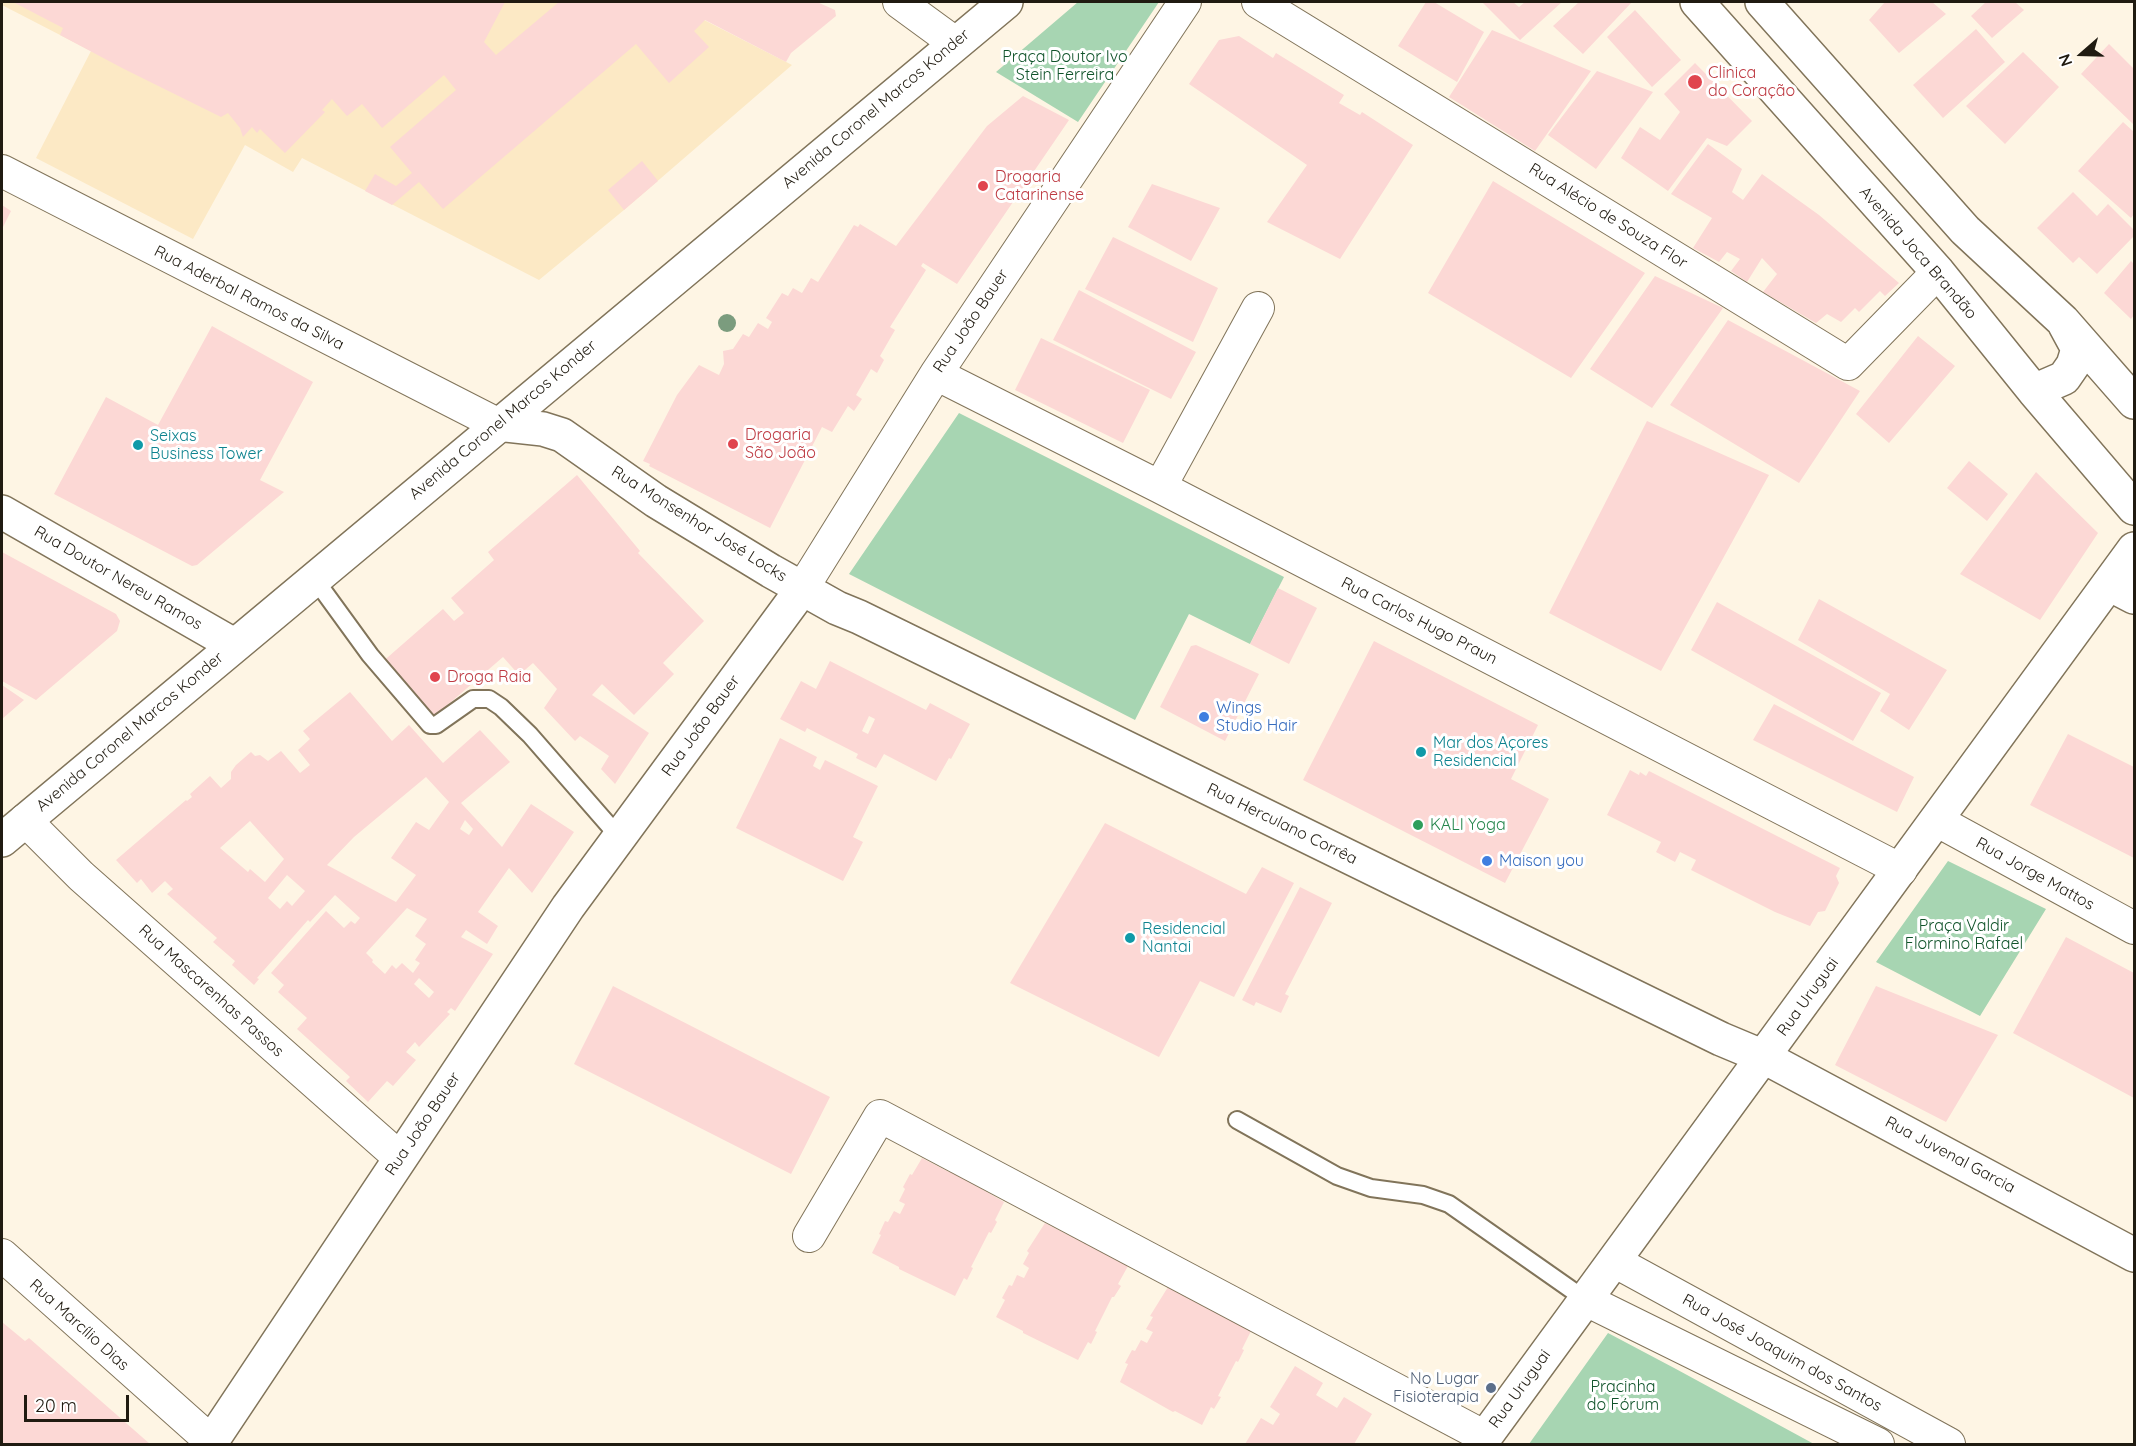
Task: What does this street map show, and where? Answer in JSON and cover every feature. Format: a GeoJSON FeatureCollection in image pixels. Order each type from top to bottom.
{"type":"FeatureCollection","features":[{"type":"Feature","properties":{"kind":"main road","name":"Avenida Coronel Marcos Konder"},"geometry":{"type":"LineString","coordinates":[[13,830],[497,424],[1006,2]]}},
{"type":"Feature","properties":{"kind":"main road","name":"Avenida Joca Brandão"},"geometry":{"type":"LineString","coordinates":[[1697,2],[1938,272],[2034,391],[2134,508]]}},
{"type":"Feature","properties":{"kind":"main road"},"geometry":{"type":"LineString","coordinates":[[1762,2],[1965,230],[2063,321],[2134,402]]}},
{"type":"Feature","properties":{"kind":"main road"},"geometry":{"type":"LineString","coordinates":[[2034,391],[2064,378],[2073,365],[2078,349],[2063,321]]}},
{"type":"Feature","properties":{"kind":"main road","name":"Rua Monsenhor José Locks"},"geometry":{"type":"LineString","coordinates":[[497,424],[543,429],[562,435],[656,501],[802,589]]}},
{"type":"Feature","properties":{"kind":"main road","name":"Rua Doutor Nereu Ramos"},"geometry":{"type":"LineString","coordinates":[[2,512],[234,645]]}},
{"type":"Feature","properties":{"kind":"main road","name":"Rua Uruguai"},"geometry":{"type":"LineString","coordinates":[[1483,1441],[1936,820],[2122,590],[2134,549]]}},
{"type":"Feature","properties":{"kind":"main road","name":"Rua João Bauer"},"geometry":{"type":"LineString","coordinates":[[212,1444],[568,907],[802,589]]}},
{"type":"Feature","properties":{"kind":"main road","name":"Rua Herculano Corrêa"},"geometry":{"type":"LineString","coordinates":[[802,589],[1720,1039],[1764,1057]]}},
{"type":"Feature","properties":{"kind":"main road","name":"Rua Juvenal Garcia"},"geometry":{"type":"LineString","coordinates":[[1764,1057],[2134,1255]]}},
{"type":"Feature","properties":{"kind":"street"},"geometry":{"type":"LineString","coordinates":[[899,2],[955,43]]}},
{"type":"Feature","properties":{"kind":"street","name":"Rua João Bauer"},"geometry":{"type":"LineString","coordinates":[[802,589],[936,374],[1185,2]]}},
{"type":"Feature","properties":{"kind":"street","name":"Rua Alécio de Souza Flor"},"geometry":{"type":"LineString","coordinates":[[1258,2],[1848,364],[1938,272]]}},
{"type":"Feature","properties":{"kind":"street","name":"Rua Aderbal Ramos da Silva"},"geometry":{"type":"LineString","coordinates":[[2,171],[497,424]]}},
{"type":"Feature","properties":{"kind":"street"},"geometry":{"type":"LineString","coordinates":[[1160,487],[1258,308]]}},
{"type":"Feature","properties":{"kind":"street","name":"Rua Carlos Hugo Praun"},"geometry":{"type":"LineString","coordinates":[[936,374],[1160,487],[1901,870]]}},
{"type":"Feature","properties":{"kind":"street","name":"Rua Jorge Mattos"},"geometry":{"type":"LineString","coordinates":[[1936,820],[2134,928]]}},
{"type":"Feature","properties":{"kind":"street","name":"Rua Mascarenhas Passos"},"geometry":{"type":"LineString","coordinates":[[13,830],[81,876],[400,1158]]}},
{"type":"Feature","properties":{"kind":"street"},"geometry":{"type":"LineString","coordinates":[[809,1236],[880,1116],[1483,1441]]}},
{"type":"Feature","properties":{"kind":"street","name":"Rua José Joaquim dos Santos"},"geometry":{"type":"LineString","coordinates":[[1614,1261],[1949,1444]]}},
{"type":"Feature","properties":{"kind":"street","name":"Rua Marcílio Dias"},"geometry":{"type":"LineString","coordinates":[[4,1262],[212,1444]]}},
{"type":"Feature","properties":{"kind":"street","name":"Rua José Joaquim dos Santos"},"geometry":{"type":"LineString","coordinates":[[1586,1300],[1878,1444]]}},
{"type":"Feature","properties":{"kind":"lane"},"geometry":{"type":"LineString","coordinates":[[314,578],[370,655],[430,725],[436,725],[473,699],[489,699],[501,707],[530,735],[619,837]]}},
{"type":"Feature","properties":{"kind":"lane"},"geometry":{"type":"LineString","coordinates":[[1237,1120],[1337,1176],[1371,1188],[1423,1195],[1449,1203],[1586,1300]]}},
{"type":"Feature","properties":{"kind":"shaded area"},"geometry":{"type":"Polygon","coordinates":[[[2,2],[669,2],[792,65],[539,280],[302,158],[293,172],[245,145],[193,239],[36,158],[91,51],[2,5],[2,2]]]}},
{"type":"Feature","properties":{"kind":"green space","name":"Praça Doutor Ivo Stein Ferreira"},"geometry":{"type":"Polygon","coordinates":[[[1078,2],[1159,2],[1078,122],[996,72],[1078,2]]]}},
{"type":"Feature","properties":{"kind":"green space"},"geometry":{"type":"Polygon","coordinates":[[[959,413],[1284,577],[1250,644],[1189,614],[1135,720],[849,574],[959,413]]]}},
{"type":"Feature","properties":{"kind":"green space","name":"Praça Valdir Flormino Rafael"},"geometry":{"type":"Polygon","coordinates":[[[1948,861],[2046,909],[1980,1016],[1876,962],[1948,861]]]}},
{"type":"Feature","properties":{"kind":"green space","name":"Pracinha do Fórum"},"geometry":{"type":"Polygon","coordinates":[[[1608,1333],[1676,1369],[1814,1444],[1529,1444],[1608,1333]]]}},
{"type":"Feature","properties":{"kind":"building"},"geometry":{"type":"Polygon","coordinates":[[[13,2],[505,2],[484,42],[496,55],[559,2],[817,2],[835,10],[836,16],[791,53],[786,62],[705,20],[694,31],[709,47],[669,83],[636,44],[443,209],[419,182],[392,205],[365,191],[375,174],[396,186],[412,173],[390,147],[456,90],[444,75],[382,128],[362,104],[347,116],[332,99],[322,110],[325,112],[285,153],[260,129],[257,133],[252,127],[243,137],[240,128],[228,113],[221,117],[124,69],[60,35],[63,28],[13,2]]]}},
{"type":"Feature","properties":{"kind":"building"},"geometry":{"type":"Polygon","coordinates":[[[1426,2],[1434,2],[1484,32],[1457,82],[1398,46],[1426,2]]]}},
{"type":"Feature","properties":{"kind":"building"},"geometry":{"type":"Polygon","coordinates":[[[1484,2],[1513,2],[1519,7],[1525,2],[1562,2],[1520,40],[1484,2]]]}},
{"type":"Feature","properties":{"kind":"building"},"geometry":{"type":"Polygon","coordinates":[[[1579,2],[1632,2],[1583,54],[1553,26],[1579,2]]]}},
{"type":"Feature","properties":{"kind":"building"},"geometry":{"type":"Polygon","coordinates":[[[1885,2],[1932,2],[1946,14],[1899,53],[1869,20],[1885,2]]]}},
{"type":"Feature","properties":{"kind":"building"},"geometry":{"type":"Polygon","coordinates":[[[1986,2],[2015,2],[2024,10],[1992,38],[1971,16],[1986,2]]]}},
{"type":"Feature","properties":{"kind":"building"},"geometry":{"type":"Polygon","coordinates":[[[1635,10],[1681,60],[1652,87],[1607,37],[1635,10]]]}},
{"type":"Feature","properties":{"kind":"building"},"geometry":{"type":"Polygon","coordinates":[[[1976,29],[2005,62],[1943,118],[1913,85],[1976,29]]]}},
{"type":"Feature","properties":{"kind":"building"},"geometry":{"type":"Polygon","coordinates":[[[1492,30],[1591,71],[1535,151],[1449,97],[1492,30]]]}},
{"type":"Feature","properties":{"kind":"building"},"geometry":{"type":"Polygon","coordinates":[[[1239,36],[1273,58],[1276,53],[1344,95],[1339,103],[1360,115],[1362,112],[1413,145],[1340,259],[1267,222],[1307,165],[1189,84],[1219,40],[1239,36]]]}},
{"type":"Feature","properties":{"kind":"building"},"geometry":{"type":"Polygon","coordinates":[[[2109,44],[2134,69],[2133,124],[2081,74],[2109,44]]]}},
{"type":"Feature","properties":{"kind":"building"},"geometry":{"type":"Polygon","coordinates":[[[2023,52],[2059,87],[2005,144],[1966,106],[2023,52]]]}},
{"type":"Feature","properties":{"kind":"building","name":"Clinica do Coração"},"geometry":{"type":"Polygon","coordinates":[[[1695,63],[1752,121],[1727,146],[1707,138],[1668,191],[1621,158],[1640,127],[1660,140],[1680,112],[1664,94],[1695,63]]]}},
{"type":"Feature","properties":{"kind":"building"},"geometry":{"type":"Polygon","coordinates":[[[1597,71],[1653,92],[1596,169],[1548,135],[1597,71]]]}},
{"type":"Feature","properties":{"kind":"building"},"geometry":{"type":"Polygon","coordinates":[[[1023,96],[1069,120],[957,284],[923,263],[921,266],[926,270],[890,327],[895,330],[880,356],[884,360],[877,373],[871,369],[856,395],[862,399],[854,411],[848,406],[832,432],[822,427],[770,528],[643,461],[677,395],[699,365],[719,375],[724,364],[723,351],[733,349],[743,334],[749,337],[758,323],[768,329],[772,322],[766,318],[782,293],[788,296],[793,288],[802,293],[811,278],[818,282],[854,225],[858,227],[860,224],[896,246],[987,126],[1023,96]]]}},
{"type":"Feature","properties":{"kind":"building"},"geometry":{"type":"Polygon","coordinates":[[[2123,122],[2134,132],[2134,214],[2131,218],[2078,171],[2123,122]]]}},
{"type":"Feature","properties":{"kind":"building"},"geometry":{"type":"Polygon","coordinates":[[[1708,144],[1742,169],[1732,192],[1743,200],[1762,174],[1819,215],[1899,283],[1885,296],[1880,291],[1859,312],[1855,308],[1841,322],[1827,314],[1816,323],[1763,292],[1777,274],[1762,258],[1747,282],[1731,271],[1740,259],[1727,252],[1719,262],[1693,248],[1712,218],[1671,194],[1708,144]]]}},
{"type":"Feature","properties":{"kind":"building"},"geometry":{"type":"Polygon","coordinates":[[[642,161],[658,181],[624,210],[608,190],[642,161]]]}},
{"type":"Feature","properties":{"kind":"building"},"geometry":{"type":"Polygon","coordinates":[[[1493,181],[1645,273],[1571,378],[1428,293],[1493,181]]]}},
{"type":"Feature","properties":{"kind":"building"},"geometry":{"type":"Polygon","coordinates":[[[1152,184],[1220,208],[1191,261],[1128,227],[1152,184]]]}},
{"type":"Feature","properties":{"kind":"building"},"geometry":{"type":"Polygon","coordinates":[[[2073,192],[2097,216],[2108,204],[2134,230],[2134,236],[2097,274],[2079,257],[2073,263],[2037,228],[2073,192]]]}},
{"type":"Feature","properties":{"kind":"building"},"geometry":{"type":"Polygon","coordinates":[[[2,205],[11,211],[2,229],[2,205]]]}},
{"type":"Feature","properties":{"kind":"building"},"geometry":{"type":"Polygon","coordinates":[[[1113,237],[1218,288],[1193,342],[1085,289],[1113,237]]]}},
{"type":"Feature","properties":{"kind":"building"},"geometry":{"type":"Polygon","coordinates":[[[2131,261],[2134,264],[2134,315],[2131,319],[2104,293],[2131,261]]]}},
{"type":"Feature","properties":{"kind":"building"},"geometry":{"type":"Polygon","coordinates":[[[1655,276],[1723,308],[1652,408],[1590,369],[1655,276]]]}},
{"type":"Feature","properties":{"kind":"building"},"geometry":{"type":"Polygon","coordinates":[[[1079,290],[1196,352],[1171,399],[1053,340],[1079,290]]]}},
{"type":"Feature","properties":{"kind":"building"},"geometry":{"type":"Polygon","coordinates":[[[1728,320],[1860,391],[1799,483],[1670,405],[1728,320]]]}},
{"type":"Feature","properties":{"kind":"building","name":"Seixas Business Tower"},"geometry":{"type":"Polygon","coordinates":[[[212,326],[313,382],[260,480],[284,492],[197,565],[192,566],[54,494],[106,397],[158,425],[212,326]]]}},
{"type":"Feature","properties":{"kind":"building"},"geometry":{"type":"Polygon","coordinates":[[[1918,336],[1955,366],[1889,443],[1856,414],[1918,336]]]}},
{"type":"Feature","properties":{"kind":"building"},"geometry":{"type":"Polygon","coordinates":[[[1041,338],[1150,390],[1123,443],[1015,390],[1041,338]]]}},
{"type":"Feature","properties":{"kind":"building"},"geometry":{"type":"Polygon","coordinates":[[[1647,421],[1769,475],[1661,671],[1549,613],[1647,421]]]}},
{"type":"Feature","properties":{"kind":"building"},"geometry":{"type":"Polygon","coordinates":[[[1969,461],[2008,494],[1987,521],[1947,488],[1969,461]]]}},
{"type":"Feature","properties":{"kind":"building"},"geometry":{"type":"Polygon","coordinates":[[[2036,472],[2098,533],[2040,620],[1960,574],[2036,472]]]}},
{"type":"Feature","properties":{"kind":"building"},"geometry":{"type":"Polygon","coordinates":[[[577,475],[640,551],[638,553],[704,621],[663,663],[674,674],[634,715],[602,684],[592,695],[649,733],[615,784],[601,769],[609,756],[580,736],[575,741],[544,708],[557,689],[533,663],[519,675],[503,657],[429,721],[380,664],[443,609],[454,621],[464,613],[451,598],[494,560],[488,552],[577,475]]]}},
{"type":"Feature","properties":{"kind":"building"},"geometry":{"type":"Polygon","coordinates":[[[2,552],[116,614],[120,621],[117,631],[36,700],[2,681],[2,552]]]}},
{"type":"Feature","properties":{"kind":"building"},"geometry":{"type":"Polygon","coordinates":[[[1278,588],[1317,608],[1289,664],[1250,644],[1278,588]]]}},
{"type":"Feature","properties":{"kind":"building"},"geometry":{"type":"Polygon","coordinates":[[[1819,599],[1947,670],[1909,730],[1880,711],[1890,694],[1798,640],[1819,599]]]}},
{"type":"Feature","properties":{"kind":"building"},"geometry":{"type":"Polygon","coordinates":[[[1717,602],[1881,693],[1853,741],[1691,650],[1717,602]]]}},
{"type":"Feature","properties":{"kind":"building","name":"Mar dos Açores Residencial"},"geometry":{"type":"Polygon","coordinates":[[[1374,641],[1538,725],[1511,779],[1549,799],[1505,883],[1303,780],[1374,641]]]}},
{"type":"Feature","properties":{"kind":"building"},"geometry":{"type":"Polygon","coordinates":[[[1196,645],[1259,674],[1225,741],[1160,707],[1191,646],[1196,645]]]}},
{"type":"Feature","properties":{"kind":"building"},"geometry":{"type":"Polygon","coordinates":[[[830,661],[926,710],[930,703],[970,724],[936,781],[884,754],[876,768],[856,758],[858,754],[807,728],[805,732],[780,719],[801,681],[816,689],[830,661]],[[869,716],[862,731],[868,734],[875,719],[869,716]]]}},
{"type":"Feature","properties":{"kind":"building"},"geometry":{"type":"Polygon","coordinates":[[[2,685],[24,700],[2,719],[2,685]]]}},
{"type":"Feature","properties":{"kind":"building"},"geometry":{"type":"Polygon","coordinates":[[[350,692],[392,741],[409,725],[443,763],[480,730],[510,762],[461,803],[502,847],[531,804],[574,832],[532,893],[509,868],[478,912],[498,926],[487,944],[466,930],[461,937],[493,954],[455,1011],[451,1008],[447,1012],[450,1014],[419,1047],[415,1042],[406,1052],[416,1060],[393,1086],[387,1081],[368,1102],[346,1081],[350,1077],[297,1029],[307,1018],[278,992],[284,985],[271,973],[326,911],[344,928],[351,921],[355,924],[360,918],[335,895],[310,922],[308,920],[257,978],[259,979],[254,985],[232,965],[235,961],[213,942],[217,938],[167,894],[173,889],[165,881],[152,893],[141,879],[137,883],[116,860],[192,797],[190,794],[210,776],[221,788],[231,779],[231,772],[236,765],[251,752],[268,761],[281,751],[300,773],[310,765],[298,750],[310,739],[303,731],[350,692]],[[426,777],[354,837],[327,865],[396,902],[416,875],[391,858],[416,822],[429,830],[449,802],[426,777]],[[465,820],[460,829],[469,835],[473,829],[465,820]],[[250,821],[220,848],[248,872],[250,869],[265,882],[284,859],[250,821]],[[287,875],[268,898],[280,909],[287,901],[292,906],[305,891],[287,875]],[[407,908],[366,953],[373,960],[372,962],[385,974],[392,965],[396,969],[402,963],[413,973],[420,963],[415,960],[426,944],[415,936],[427,919],[407,908]],[[419,978],[414,984],[429,998],[434,992],[419,978]]]}},
{"type":"Feature","properties":{"kind":"building"},"geometry":{"type":"Polygon","coordinates":[[[1774,704],[1914,777],[1897,812],[1753,740],[1774,704]]]}},
{"type":"Feature","properties":{"kind":"building"},"geometry":{"type":"Polygon","coordinates":[[[2068,734],[2134,767],[2134,858],[2030,805],[2068,734]]]}},
{"type":"Feature","properties":{"kind":"building"},"geometry":{"type":"Polygon","coordinates":[[[780,738],[817,757],[813,766],[820,770],[825,760],[878,786],[853,837],[863,842],[843,881],[736,828],[780,738]]]}},
{"type":"Feature","properties":{"kind":"building"},"geometry":{"type":"Polygon","coordinates":[[[1630,770],[1646,776],[1649,771],[1840,868],[1836,876],[1839,883],[1825,911],[1818,912],[1810,926],[1775,912],[1691,870],[1696,860],[1680,852],[1675,862],[1656,852],[1661,842],[1607,815],[1630,770]]]}},
{"type":"Feature","properties":{"kind":"building","name":"Residencial Nantai"},"geometry":{"type":"Polygon","coordinates":[[[1105,823],[1246,894],[1262,867],[1294,883],[1234,997],[1200,981],[1159,1057],[1010,983],[1105,823]]]}},
{"type":"Feature","properties":{"kind":"building"},"geometry":{"type":"Polygon","coordinates":[[[1300,887],[1332,903],[1285,994],[1289,996],[1281,1013],[1256,1002],[1254,1006],[1242,1000],[1300,887]]]}},
{"type":"Feature","properties":{"kind":"building"},"geometry":{"type":"Polygon","coordinates":[[[2066,937],[2134,973],[2134,1098],[2013,1033],[2066,937]]]}},
{"type":"Feature","properties":{"kind":"building"},"geometry":{"type":"Polygon","coordinates":[[[613,986],[830,1097],[791,1174],[574,1064],[613,986]]]}},
{"type":"Feature","properties":{"kind":"building"},"geometry":{"type":"Polygon","coordinates":[[[1876,986],[1998,1035],[1946,1122],[1835,1065],[1876,986]]]}},
{"type":"Feature","properties":{"kind":"building"},"geometry":{"type":"Polygon","coordinates":[[[922,1158],[951,1171],[1004,1202],[995,1220],[997,1222],[991,1233],[989,1232],[967,1280],[964,1278],[955,1296],[872,1253],[885,1221],[888,1222],[894,1211],[900,1214],[905,1204],[899,1201],[905,1189],[903,1187],[922,1158]]]}},
{"type":"Feature","properties":{"kind":"building"},"geometry":{"type":"Polygon","coordinates":[[[1045,1223],[1072,1237],[1074,1235],[1128,1266],[1118,1284],[1121,1286],[1112,1297],[1091,1344],[1088,1342],[1078,1360],[996,1317],[1005,1300],[1002,1298],[1009,1285],[1012,1286],[1017,1275],[1024,1278],[1029,1268],[1023,1264],[1029,1253],[1027,1251],[1045,1223]]]}},
{"type":"Feature","properties":{"kind":"building"},"geometry":{"type":"Polygon","coordinates":[[[1168,1287],[1251,1331],[1238,1362],[1236,1361],[1218,1396],[1221,1397],[1214,1409],[1211,1407],[1202,1425],[1173,1412],[1120,1382],[1128,1364],[1125,1363],[1132,1350],[1135,1351],[1141,1340],[1147,1343],[1153,1332],[1146,1329],[1153,1317],[1150,1316],[1168,1287]]]}},
{"type":"Feature","properties":{"kind":"building"},"geometry":{"type":"Polygon","coordinates":[[[2,1322],[25,1341],[29,1338],[150,1444],[2,1444],[2,1322]]]}},
{"type":"Feature","properties":{"kind":"building"},"geometry":{"type":"Polygon","coordinates":[[[1295,1366],[1323,1383],[1316,1395],[1337,1408],[1344,1397],[1372,1414],[1354,1444],[1245,1444],[1261,1418],[1273,1425],[1280,1414],[1270,1407],[1295,1366]]]}},
{"type":"Feature","properties":{"kind":"place","name":"Clinica do Coração"},"geometry":{"type":"Point","coordinates":[1695,82]}},
{"type":"Feature","properties":{"kind":"place","name":"Drogaria Catarinense"},"geometry":{"type":"Point","coordinates":[983,186]}},
{"type":"Feature","properties":{"kind":"place","name":"Drogaria São João"},"geometry":{"type":"Point","coordinates":[733,444]}},
{"type":"Feature","properties":{"kind":"place","name":"Seixas Business Tower"},"geometry":{"type":"Point","coordinates":[138,445]}},
{"type":"Feature","properties":{"kind":"place","name":"Droga Raia"},"geometry":{"type":"Point","coordinates":[435,677]}},
{"type":"Feature","properties":{"kind":"place","name":"Wings Studio Hair"},"geometry":{"type":"Point","coordinates":[1204,717]}},
{"type":"Feature","properties":{"kind":"place","name":"Mar dos Açores Residencial"},"geometry":{"type":"Point","coordinates":[1421,752]}},
{"type":"Feature","properties":{"kind":"place","name":"KALI Yoga"},"geometry":{"type":"Point","coordinates":[1418,825]}},
{"type":"Feature","properties":{"kind":"place","name":"Maison you"},"geometry":{"type":"Point","coordinates":[1487,861]}},
{"type":"Feature","properties":{"kind":"place","name":"Residencial Nantai"},"geometry":{"type":"Point","coordinates":[1130,938]}},
{"type":"Feature","properties":{"kind":"place","name":"No Lugar Fisioterapia"},"geometry":{"type":"Point","coordinates":[1491,1388]}}]}
